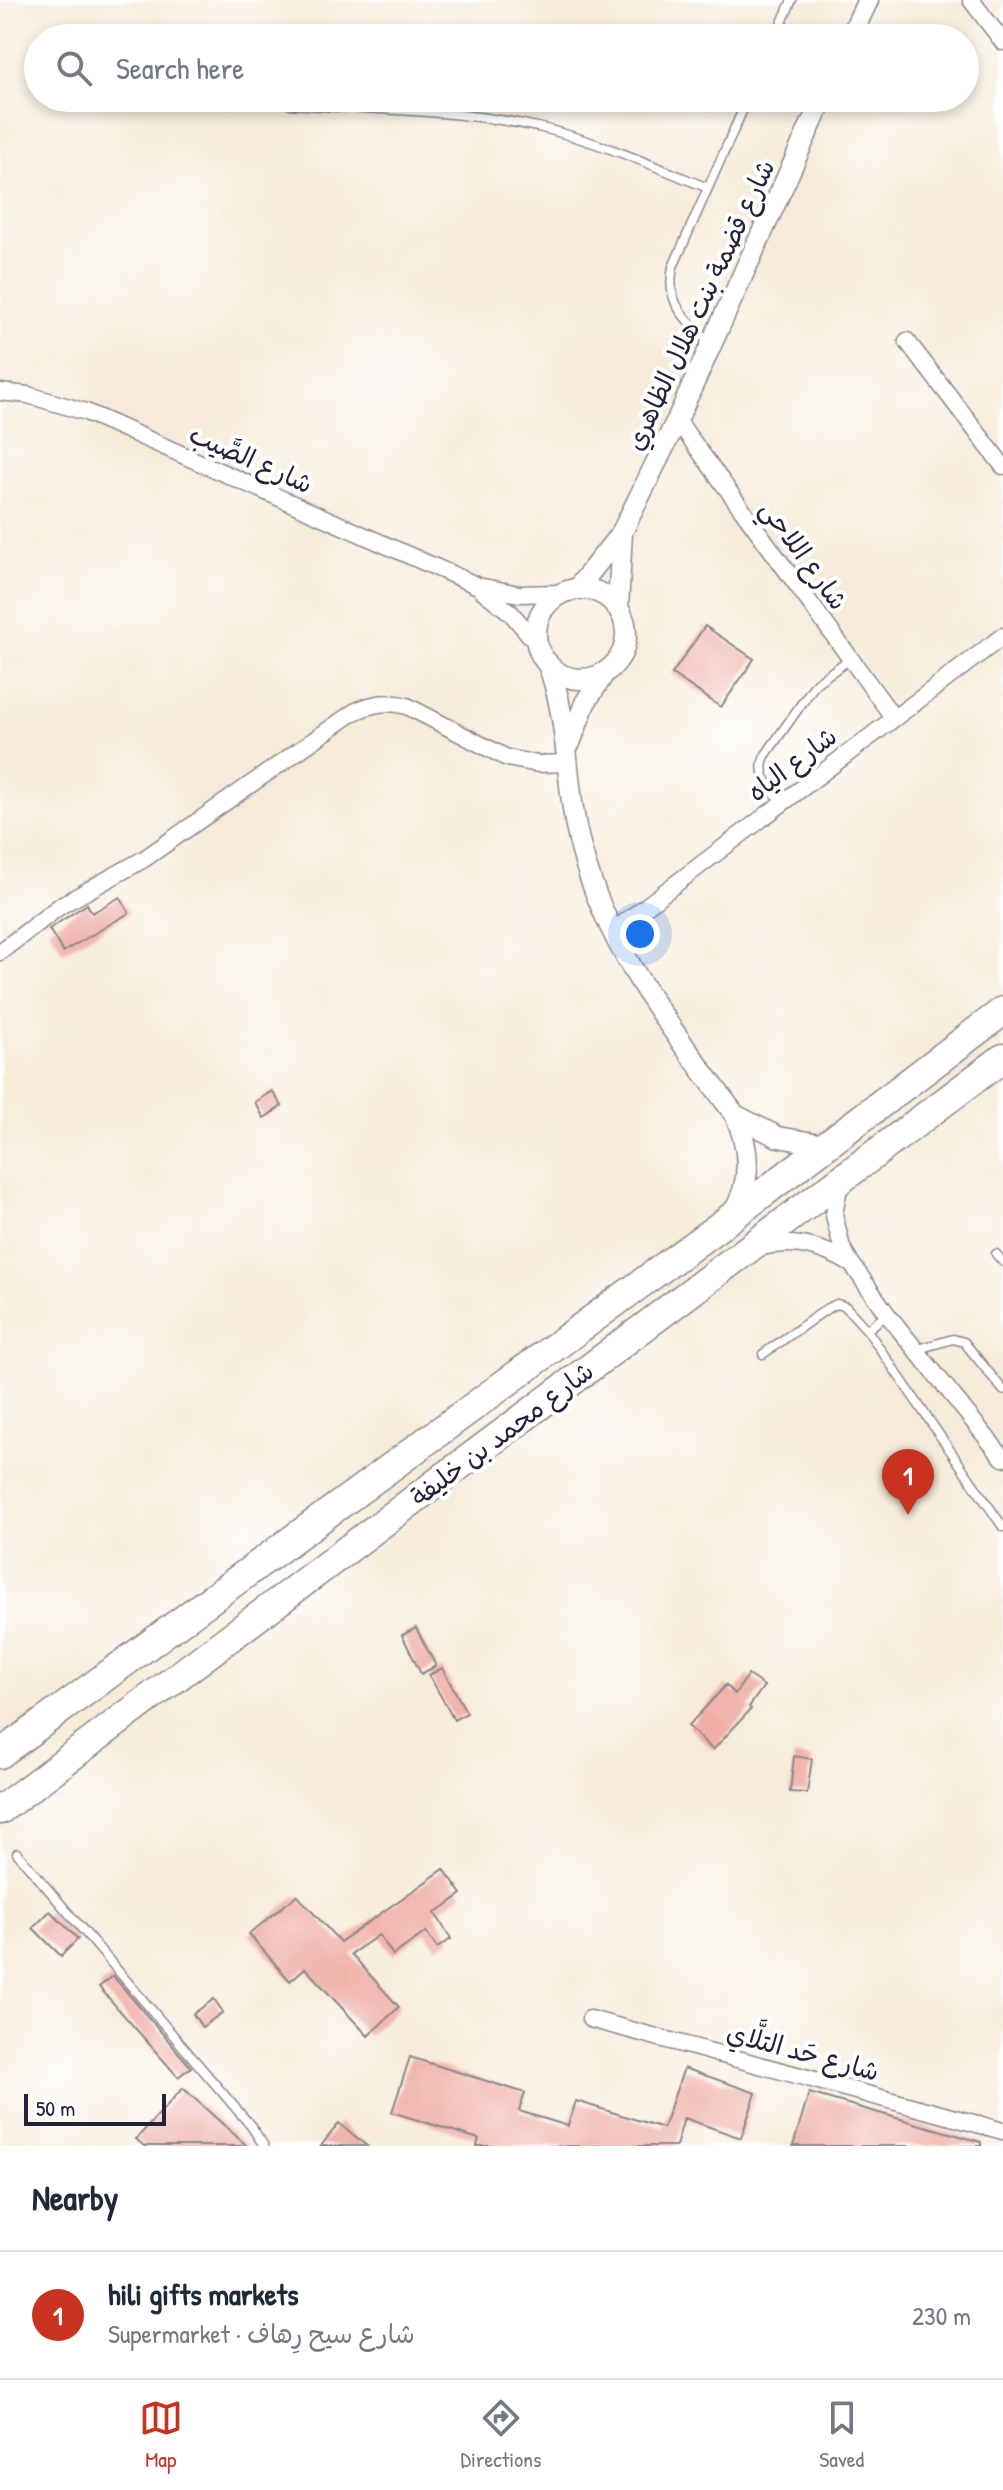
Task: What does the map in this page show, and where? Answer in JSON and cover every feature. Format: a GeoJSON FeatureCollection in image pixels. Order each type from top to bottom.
{"type":"FeatureCollection","features":[{"type":"Feature","properties":{"kind":"highway","name":"شارع محمد بن خليفة"},"geometry":{"type":"LineString","coordinates":[[1,1752],[729,1219],[1003,1011]]}},
{"type":"Feature","properties":{"kind":"highway","name":"شارع محمد بن خليفة"},"geometry":{"type":"LineString","coordinates":[[0,1810],[1003,1058]]}},
{"type":"Feature","properties":{"kind":"street"},"geometry":{"type":"LineString","coordinates":[[857,24],[868,0]]}},
{"type":"Feature","properties":{"kind":"street"},"geometry":{"type":"LineString","coordinates":[[971,0],[1003,42]]}},
{"type":"Feature","properties":{"kind":"street","name":"شارع قضمة بنت هلال الظاهري"},"geometry":{"type":"LineString","coordinates":[[569,591],[622,532],[677,420],[813,112]]}},
{"type":"Feature","properties":{"kind":"street"},"geometry":{"type":"LineString","coordinates":[[907,341],[1003,466]]}},
{"type":"Feature","properties":{"kind":"street","name":"شارع الصَّيب"},"geometry":{"type":"LineString","coordinates":[[0,392],[28,395],[86,412],[478,586],[519,594],[569,591]]}},
{"type":"Feature","properties":{"kind":"street","name":"شارع اللاحي"},"geometry":{"type":"LineString","coordinates":[[677,420],[893,717]]}},
{"type":"Feature","properties":{"kind":"street","name":"شارع قضمة بنت هلال الظاهري"},"geometry":{"type":"LineString","coordinates":[[618,608],[622,532]]}},
{"type":"Feature","properties":{"kind":"street","name":"شارع الصَّيب"},"geometry":{"type":"LineString","coordinates":[[478,586],[511,613],[543,654]]}},
{"type":"Feature","properties":{"kind":"street"},"geometry":{"type":"LineString","coordinates":[[568,759],[577,719],[625,643],[624,619],[618,608],[607,597],[593,590],[569,591],[543,610],[536,634],[560,698],[568,759],[580,844],[599,907],[635,976],[735,1115],[746,1145],[747,1176],[729,1219]]}},
{"type":"Feature","properties":{"kind":"street","name":"شارع الياه"},"geometry":{"type":"LineString","coordinates":[[612,932],[1003,636]]}},
{"type":"Feature","properties":{"kind":"street"},"geometry":{"type":"LineString","coordinates":[[543,654],[555,670],[574,678],[605,672]]}},
{"type":"Feature","properties":{"kind":"street"},"geometry":{"type":"LineString","coordinates":[[0,952],[60,906],[144,859],[354,712],[371,704],[389,702],[407,706],[507,758],[538,764],[568,759]]}},
{"type":"Feature","properties":{"kind":"street"},"geometry":{"type":"LineString","coordinates":[[735,1115],[778,1137],[826,1145]]}},
{"type":"Feature","properties":{"kind":"street"},"geometry":{"type":"LineString","coordinates":[[840,1181],[834,1215],[842,1248],[887,1314],[1003,1458]]}},
{"type":"Feature","properties":{"kind":"street"},"geometry":{"type":"LineString","coordinates":[[744,1252],[780,1243],[799,1244],[817,1247],[851,1263]]}},
{"type":"Feature","properties":{"kind":"street","name":"شارع حَد التلَّاي"},"geometry":{"type":"LineString","coordinates":[[590,2019],[1003,2131]]}},
{"type":"Feature","properties":{"kind":"lane"},"geometry":{"type":"LineString","coordinates":[[781,24],[792,0]]}},
{"type":"Feature","properties":{"kind":"lane"},"geometry":{"type":"LineString","coordinates":[[406,112],[480,117],[541,128],[599,145],[708,188]]}},
{"type":"Feature","properties":{"kind":"lane"},"geometry":{"type":"LineString","coordinates":[[711,344],[675,304],[670,282],[673,267],[742,112]]}},
{"type":"Feature","properties":{"kind":"lane"},"geometry":{"type":"LineString","coordinates":[[781,802],[763,776],[765,756],[816,683],[850,659]]}},
{"type":"Feature","properties":{"kind":"lane"},"geometry":{"type":"LineString","coordinates":[[996,1254],[1003,1262]]}},
{"type":"Feature","properties":{"kind":"lane"},"geometry":{"type":"LineString","coordinates":[[763,1354],[837,1304],[846,1307],[867,1330],[1003,1527]]}},
{"type":"Feature","properties":{"kind":"lane"},"geometry":{"type":"LineString","coordinates":[[867,1330],[887,1314]]}},
{"type":"Feature","properties":{"kind":"lane"},"geometry":{"type":"LineString","coordinates":[[918,1349],[953,1339],[964,1342],[1003,1390]]}},
{"type":"Feature","properties":{"kind":"lane"},"geometry":{"type":"LineString","coordinates":[[17,1853],[251,2126],[264,2146]]}},
{"type":"Feature","properties":{"kind":"building"},"geometry":{"type":"Polygon","coordinates":[[[705,626],[754,659],[721,707],[672,674],[705,626]]]}},
{"type":"Feature","properties":{"kind":"building"},"geometry":{"type":"Polygon","coordinates":[[[120,897],[129,913],[63,952],[49,929],[87,904],[92,913],[120,897]]]}},
{"type":"Feature","properties":{"kind":"building"},"geometry":{"type":"Polygon","coordinates":[[[272,1091],[282,1106],[264,1118],[255,1102],[272,1091]]]}},
{"type":"Feature","properties":{"kind":"building"},"geometry":{"type":"Polygon","coordinates":[[[416,1628],[436,1666],[421,1674],[402,1635],[416,1628]]]}},
{"type":"Feature","properties":{"kind":"building"},"geometry":{"type":"Polygon","coordinates":[[[442,1668],[467,1713],[454,1720],[429,1675],[442,1668]]]}},
{"type":"Feature","properties":{"kind":"building"},"geometry":{"type":"Polygon","coordinates":[[[748,1675],[764,1686],[749,1707],[751,1709],[713,1750],[688,1726],[726,1685],[735,1694],[748,1675]]]}},
{"type":"Feature","properties":{"kind":"building"},"geometry":{"type":"Polygon","coordinates":[[[794,1756],[812,1759],[807,1793],[790,1792],[794,1756]]]}},
{"type":"Feature","properties":{"kind":"building"},"geometry":{"type":"Polygon","coordinates":[[[444,1869],[462,1894],[435,1913],[451,1939],[437,1948],[426,1932],[393,1955],[379,1935],[351,1954],[399,2007],[368,2036],[305,1968],[290,1981],[249,1934],[297,1895],[340,1942],[444,1869]]]}},
{"type":"Feature","properties":{"kind":"building"},"geometry":{"type":"Polygon","coordinates":[[[50,1911],[78,1939],[61,1956],[33,1928],[50,1911]]]}},
{"type":"Feature","properties":{"kind":"building"},"geometry":{"type":"Polygon","coordinates":[[[113,1976],[191,2067],[178,2077],[99,1987],[113,1976]]]}},
{"type":"Feature","properties":{"kind":"building"},"geometry":{"type":"Polygon","coordinates":[[[214,1999],[223,2012],[202,2027],[193,2014],[214,1999]]]}},
{"type":"Feature","properties":{"kind":"building"},"geometry":{"type":"Polygon","coordinates":[[[410,2057],[525,2093],[519,2111],[568,2126],[576,2101],[663,2128],[684,2068],[756,2093],[741,2138],[684,2118],[676,2146],[477,2146],[479,2139],[392,2112],[410,2057]]]}},
{"type":"Feature","properties":{"kind":"building"},"geometry":{"type":"Polygon","coordinates":[[[183,2088],[247,2146],[144,2146],[136,2139],[183,2088]]]}},
{"type":"Feature","properties":{"kind":"building"},"geometry":{"type":"Polygon","coordinates":[[[809,2093],[981,2142],[981,2146],[793,2146],[809,2093]]]}},
{"type":"Feature","properties":{"kind":"building"},"geometry":{"type":"Polygon","coordinates":[[[339,2123],[367,2146],[321,2146],[339,2123]]]}},
{"type":"Feature","properties":{"kind":"place","name":"hili gifts markets"},"geometry":{"type":"Point","coordinates":[908,1515]}}]}
